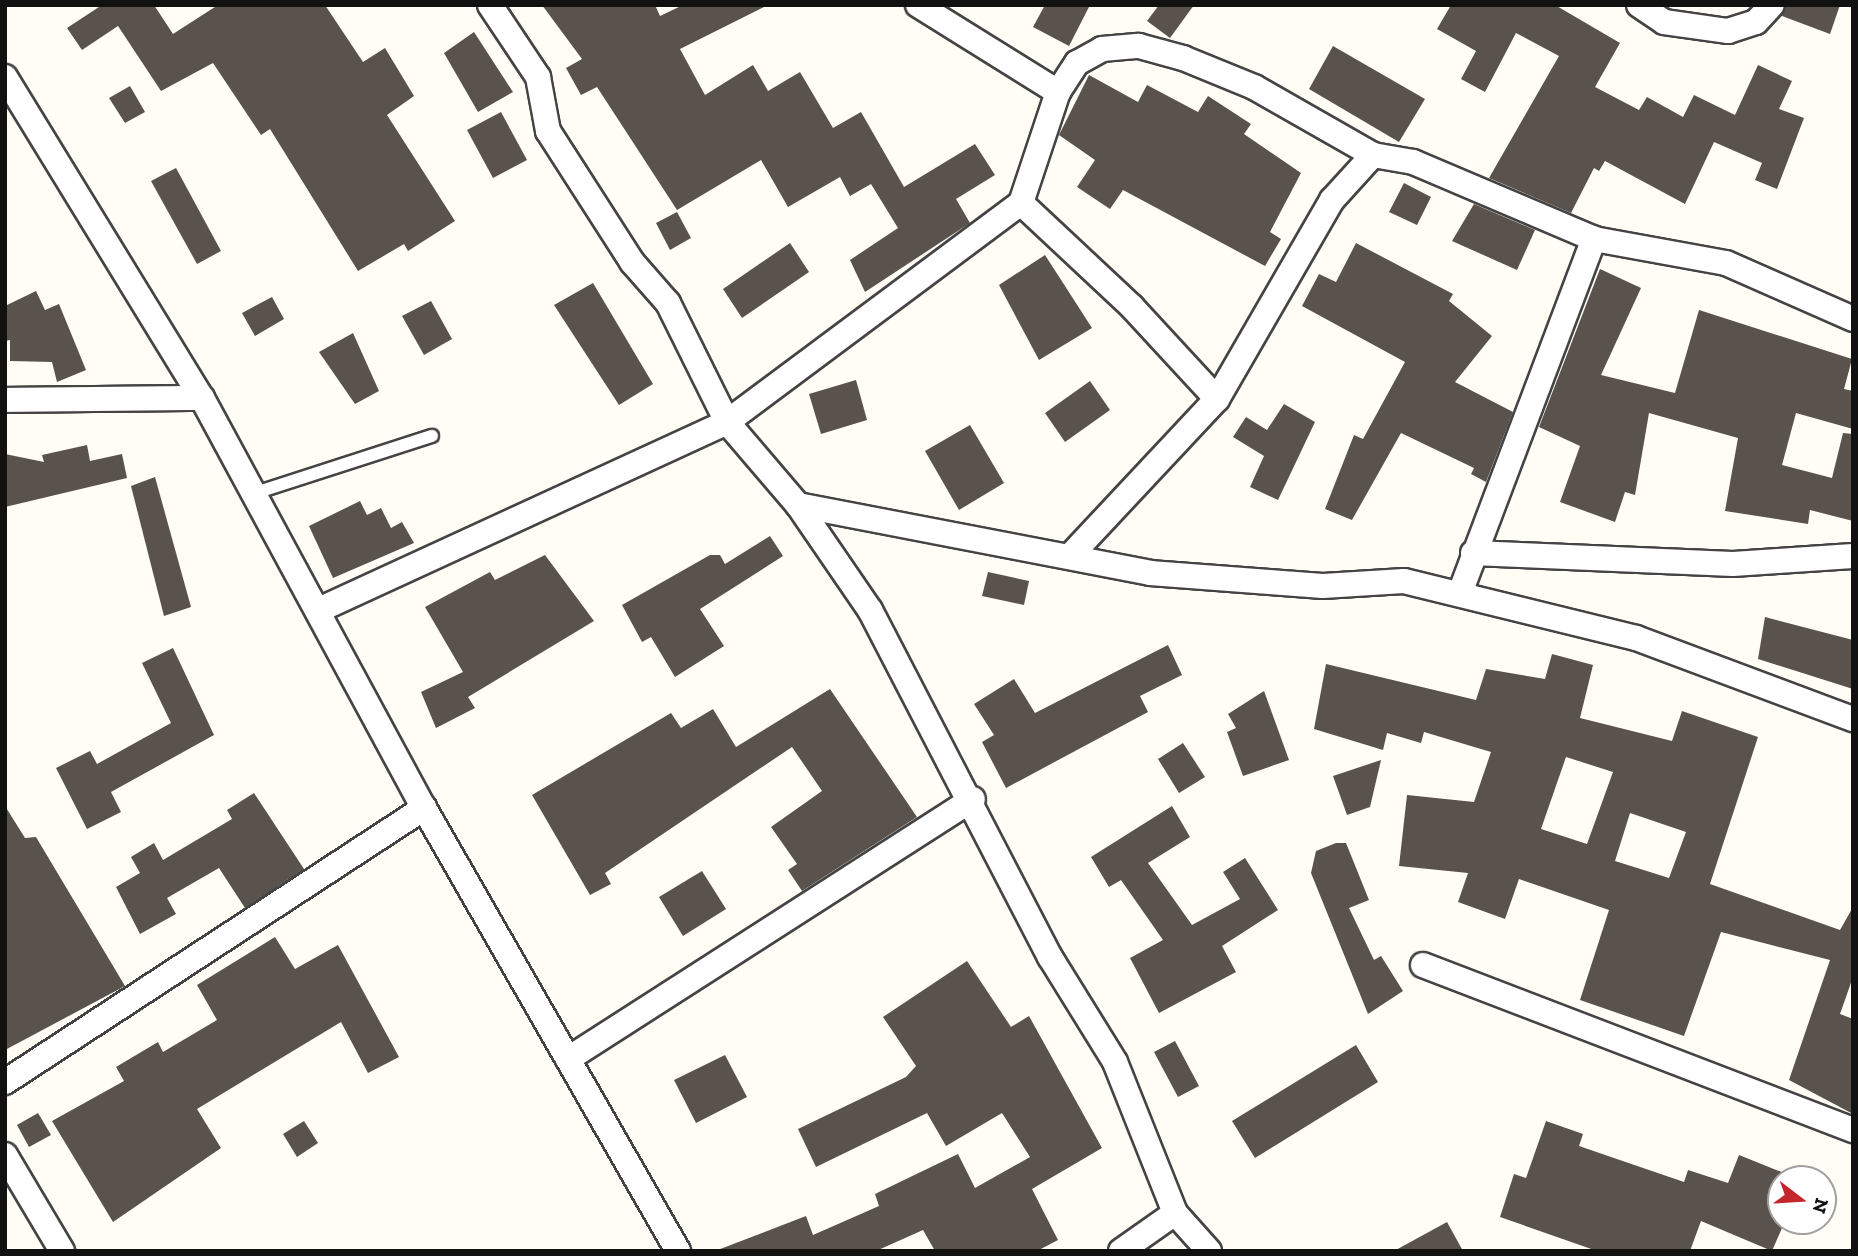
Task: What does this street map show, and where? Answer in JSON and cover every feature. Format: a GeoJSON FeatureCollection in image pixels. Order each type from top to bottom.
{"type":"FeatureCollection","features":[{"type":"Feature","properties":{"kind":"street"},"geometry":{"type":"LineString","coordinates":[[490,5],[538,77],[555,142],[632,262],[668,303],[727,422],[798,505],[870,610],[973,799],[1050,957],[1141,1115],[1175,1213],[1209,1251]]}},
{"type":"Feature","properties":{"kind":"street"},"geometry":{"type":"LineString","coordinates":[[918,5],[1058,92]]}},
{"type":"Feature","properties":{"kind":"street"},"geometry":{"type":"LineString","coordinates":[[1639,5],[1664,22],[1728,31],[1756,22],[1772,5]]}},
{"type":"Feature","properties":{"kind":"street"},"geometry":{"type":"LineString","coordinates":[[321,609],[727,422],[1021,203],[1058,92],[1077,63],[1102,49],[1139,46],[1254,87],[1373,155],[1413,162],[1594,239],[1726,263],[1853,319]]}},
{"type":"Feature","properties":{"kind":"street"},"geometry":{"type":"LineString","coordinates":[[5,78],[202,398],[321,609],[424,808],[678,1251]]}},
{"type":"Feature","properties":{"kind":"street"},"geometry":{"type":"LineString","coordinates":[[1069,556],[1217,399],[1332,200],[1373,155]]}},
{"type":"Feature","properties":{"kind":"street"},"geometry":{"type":"LineString","coordinates":[[1021,203],[1132,307],[1217,399]]}},
{"type":"Feature","properties":{"kind":"street"},"geometry":{"type":"LineString","coordinates":[[1460,593],[1594,239]]}},
{"type":"Feature","properties":{"kind":"street"},"geometry":{"type":"LineString","coordinates":[[5,400],[202,398]]}},
{"type":"Feature","properties":{"kind":"street"},"geometry":{"type":"LineString","coordinates":[[798,505],[1150,573],[1323,586],[1404,580],[1636,638],[1853,719]]}},
{"type":"Feature","properties":{"kind":"street"},"geometry":{"type":"LineString","coordinates":[[1473,553],[1733,565],[1853,556]]}},
{"type":"Feature","properties":{"kind":"street"},"geometry":{"type":"LineString","coordinates":[[568,1059],[973,799]]}},
{"type":"Feature","properties":{"kind":"street"},"geometry":{"type":"LineString","coordinates":[[5,1082],[424,808]]}},
{"type":"Feature","properties":{"kind":"street"},"geometry":{"type":"LineString","coordinates":[[1423,965],[1853,1129]]}},
{"type":"Feature","properties":{"kind":"street"},"geometry":{"type":"LineString","coordinates":[[5,1155],[62,1251]]}},
{"type":"Feature","properties":{"kind":"street"},"geometry":{"type":"LineString","coordinates":[[1121,1251],[1175,1213]]}},
{"type":"Feature","properties":{"kind":"lane"},"geometry":{"type":"LineString","coordinates":[[255,493],[432,436]]}},
{"type":"Feature","properties":{"kind":"building"},"geometry":{"type":"Polygon","coordinates":[[[102,5],[154,5],[173,34],[218,5],[325,5],[363,62],[385,48],[414,96],[387,115],[455,221],[408,251],[404,244],[358,271],[270,129],[261,135],[213,63],[161,91],[118,26],[82,50],[67,28],[102,5]]]}},
{"type":"Feature","properties":{"kind":"building"},"geometry":{"type":"Polygon","coordinates":[[[542,5],[655,5],[660,16],[683,5],[768,5],[680,49],[705,95],[753,65],[768,91],[800,72],[833,128],[861,112],[904,187],[975,144],[995,175],[956,199],[970,223],[865,292],[850,260],[898,228],[871,184],[850,196],[840,177],[788,207],[761,160],[677,210],[597,87],[581,95],[566,68],[582,59],[542,5]]]}},
{"type":"Feature","properties":{"kind":"building"},"geometry":{"type":"Polygon","coordinates":[[[1045,5],[1090,5],[1069,46],[1033,27],[1045,5]]]}},
{"type":"Feature","properties":{"kind":"building"},"geometry":{"type":"Polygon","coordinates":[[[1159,5],[1194,5],[1170,38],[1147,21],[1159,5]]]}},
{"type":"Feature","properties":{"kind":"building"},"geometry":{"type":"Polygon","coordinates":[[[1451,5],[1555,5],[1620,43],[1595,87],[1639,110],[1647,97],[1683,117],[1694,95],[1735,115],[1758,65],[1792,81],[1779,109],[1804,118],[1777,189],[1755,180],[1762,163],[1714,142],[1685,204],[1605,161],[1599,171],[1594,168],[1571,213],[1489,178],[1559,56],[1516,33],[1485,92],[1461,79],[1476,51],[1437,29],[1451,5]]]}},
{"type":"Feature","properties":{"kind":"building"},"geometry":{"type":"Polygon","coordinates":[[[1786,5],[1840,5],[1830,34],[1782,16],[1786,5]]]}},
{"type":"Feature","properties":{"kind":"building"},"geometry":{"type":"Polygon","coordinates":[[[474,32],[513,92],[478,112],[444,53],[474,32]]]}},
{"type":"Feature","properties":{"kind":"building"},"geometry":{"type":"Polygon","coordinates":[[[1333,46],[1425,99],[1399,142],[1309,89],[1333,46]]]}},
{"type":"Feature","properties":{"kind":"building"},"geometry":{"type":"Polygon","coordinates":[[[1089,75],[1138,102],[1147,85],[1198,112],[1208,96],[1251,124],[1244,134],[1301,173],[1270,232],[1281,239],[1265,266],[1123,190],[1110,209],[1077,187],[1095,160],[1059,135],[1089,75]]]}},
{"type":"Feature","properties":{"kind":"building"},"geometry":{"type":"Polygon","coordinates":[[[130,86],[145,112],[125,123],[109,98],[130,86]]]}},
{"type":"Feature","properties":{"kind":"building"},"geometry":{"type":"Polygon","coordinates":[[[501,112],[527,160],[493,178],[467,130],[501,112]]]}},
{"type":"Feature","properties":{"kind":"building"},"geometry":{"type":"Polygon","coordinates":[[[176,168],[221,251],[197,264],[151,181],[176,168]]]}},
{"type":"Feature","properties":{"kind":"building"},"geometry":{"type":"Polygon","coordinates":[[[1404,183],[1431,197],[1417,225],[1389,212],[1404,183]]]}},
{"type":"Feature","properties":{"kind":"building"},"geometry":{"type":"Polygon","coordinates":[[[1474,204],[1535,230],[1517,270],[1452,241],[1474,204]]]}},
{"type":"Feature","properties":{"kind":"building"},"geometry":{"type":"Polygon","coordinates":[[[677,212],[691,238],[670,250],[656,223],[677,212]]]}},
{"type":"Feature","properties":{"kind":"building"},"geometry":{"type":"Polygon","coordinates":[[[790,243],[809,272],[742,318],[723,289],[790,243]]]}},
{"type":"Feature","properties":{"kind":"building"},"geometry":{"type":"Polygon","coordinates":[[[1356,243],[1453,294],[1449,301],[1492,336],[1455,382],[1513,412],[1486,482],[1471,474],[1474,468],[1401,433],[1352,520],[1325,509],[1354,435],[1363,439],[1405,362],[1302,306],[1319,274],[1336,282],[1356,243]]]}},
{"type":"Feature","properties":{"kind":"building"},"geometry":{"type":"Polygon","coordinates":[[[1045,255],[1092,328],[1039,360],[999,285],[1045,255]]]}},
{"type":"Feature","properties":{"kind":"building"},"geometry":{"type":"Polygon","coordinates":[[[1600,269],[1641,288],[1601,375],[1675,393],[1699,310],[1852,359],[1844,389],[1853,391],[1853,429],[1796,413],[1782,465],[1832,478],[1843,433],[1853,434],[1853,521],[1810,510],[1808,524],[1725,511],[1738,438],[1649,413],[1635,495],[1625,492],[1615,522],[1560,502],[1580,446],[1539,427],[1600,269]]]}},
{"type":"Feature","properties":{"kind":"building"},"geometry":{"type":"Polygon","coordinates":[[[593,283],[653,384],[619,405],[554,305],[593,283]]]}},
{"type":"Feature","properties":{"kind":"building"},"geometry":{"type":"Polygon","coordinates":[[[36,291],[45,310],[59,304],[86,370],[57,382],[52,362],[10,361],[10,340],[5,341],[5,306],[36,291]]]}},
{"type":"Feature","properties":{"kind":"building"},"geometry":{"type":"Polygon","coordinates":[[[272,297],[284,319],[255,336],[242,313],[272,297]]]}},
{"type":"Feature","properties":{"kind":"building"},"geometry":{"type":"Polygon","coordinates":[[[431,301],[452,339],[424,355],[402,316],[431,301]]]}},
{"type":"Feature","properties":{"kind":"building"},"geometry":{"type":"Polygon","coordinates":[[[353,333],[379,391],[355,404],[319,352],[353,333]]]}},
{"type":"Feature","properties":{"kind":"building"},"geometry":{"type":"Polygon","coordinates":[[[856,380],[867,420],[821,434],[809,394],[856,380]]]}},
{"type":"Feature","properties":{"kind":"building"},"geometry":{"type":"Polygon","coordinates":[[[1090,381],[1110,410],[1065,442],[1045,413],[1090,381]]]}},
{"type":"Feature","properties":{"kind":"building"},"geometry":{"type":"Polygon","coordinates":[[[1284,404],[1315,422],[1278,500],[1250,487],[1264,456],[1233,437],[1246,417],[1267,430],[1284,404]]]}},
{"type":"Feature","properties":{"kind":"building"},"geometry":{"type":"Polygon","coordinates":[[[970,425],[1004,483],[959,510],[925,451],[970,425]]]}},
{"type":"Feature","properties":{"kind":"building"},"geometry":{"type":"Polygon","coordinates":[[[87,445],[90,461],[122,454],[127,478],[5,507],[5,454],[44,462],[42,455],[87,445]]]}},
{"type":"Feature","properties":{"kind":"building"},"geometry":{"type":"Polygon","coordinates":[[[155,477],[191,607],[164,616],[131,486],[155,477]]]}},
{"type":"Feature","properties":{"kind":"building"},"geometry":{"type":"Polygon","coordinates":[[[360,501],[367,515],[381,508],[391,528],[402,522],[414,543],[333,578],[309,526],[360,501]]]}},
{"type":"Feature","properties":{"kind":"building"},"geometry":{"type":"Polygon","coordinates":[[[770,536],[783,556],[700,609],[724,646],[675,677],[651,637],[642,642],[622,605],[710,555],[720,555],[725,564],[770,536]]]}},
{"type":"Feature","properties":{"kind":"building"},"geometry":{"type":"Polygon","coordinates":[[[545,555],[594,621],[468,697],[475,708],[436,728],[421,692],[463,672],[425,607],[490,572],[495,580],[545,555]]]}},
{"type":"Feature","properties":{"kind":"building"},"geometry":{"type":"Polygon","coordinates":[[[988,572],[1029,581],[1024,605],[982,596],[988,572]]]}},
{"type":"Feature","properties":{"kind":"building"},"geometry":{"type":"Polygon","coordinates":[[[1765,617],[1853,640],[1853,689],[1758,659],[1765,617]]]}},
{"type":"Feature","properties":{"kind":"building"},"geometry":{"type":"Polygon","coordinates":[[[1168,645],[1182,675],[1140,696],[1148,712],[1006,788],[982,742],[994,735],[974,704],[1014,679],[1035,713],[1168,645]]]}},
{"type":"Feature","properties":{"kind":"building"},"geometry":{"type":"Polygon","coordinates":[[[173,648],[214,735],[111,792],[121,812],[87,829],[56,768],[90,751],[97,764],[171,723],[142,663],[173,648]]]}},
{"type":"Feature","properties":{"kind":"building"},"geometry":{"type":"Polygon","coordinates":[[[1552,654],[1593,665],[1580,718],[1672,741],[1682,711],[1758,737],[1710,884],[1840,930],[1853,907],[1853,977],[1840,1014],[1853,1019],[1853,1114],[1789,1080],[1830,960],[1721,932],[1684,1036],[1580,1000],[1609,910],[1519,879],[1505,919],[1458,902],[1468,873],[1399,866],[1407,795],[1474,802],[1491,752],[1424,732],[1421,743],[1387,733],[1383,750],[1314,729],[1326,664],[1476,700],[1486,669],[1545,679],[1552,654]],[[1566,757],[1541,829],[1587,844],[1613,772],[1566,757]],[[1630,813],[1615,861],[1669,878],[1686,832],[1630,813]]]}},
{"type":"Feature","properties":{"kind":"building"},"geometry":{"type":"Polygon","coordinates":[[[830,689],[917,817],[802,891],[788,870],[797,864],[771,827],[822,791],[792,747],[605,873],[611,884],[590,895],[532,795],[671,713],[681,728],[713,709],[736,747],[830,689]]]}},
{"type":"Feature","properties":{"kind":"building"},"geometry":{"type":"Polygon","coordinates":[[[1264,691],[1289,760],[1243,776],[1227,732],[1236,728],[1228,714],[1264,691]]]}},
{"type":"Feature","properties":{"kind":"building"},"geometry":{"type":"Polygon","coordinates":[[[1183,743],[1205,777],[1179,793],[1158,759],[1183,743]]]}},
{"type":"Feature","properties":{"kind":"building"},"geometry":{"type":"Polygon","coordinates":[[[1381,760],[1370,807],[1347,815],[1333,776],[1381,760]]]}},
{"type":"Feature","properties":{"kind":"building"},"geometry":{"type":"Polygon","coordinates":[[[254,793],[304,869],[245,908],[219,868],[167,898],[176,914],[140,934],[116,887],[140,873],[131,857],[154,843],[163,860],[232,819],[227,810],[254,793]]]}},
{"type":"Feature","properties":{"kind":"building"},"geometry":{"type":"Polygon","coordinates":[[[5,806],[25,838],[36,837],[125,986],[5,1050],[5,806]]]}},
{"type":"Feature","properties":{"kind":"building"},"geometry":{"type":"Polygon","coordinates":[[[1172,806],[1190,837],[1148,863],[1192,925],[1240,899],[1223,872],[1245,858],[1278,910],[1222,946],[1236,972],[1159,1013],[1130,958],[1163,940],[1121,880],[1109,887],[1091,857],[1172,806]]]}},
{"type":"Feature","properties":{"kind":"building"},"geometry":{"type":"Polygon","coordinates":[[[1336,843],[1346,843],[1369,900],[1349,908],[1374,960],[1381,956],[1403,991],[1368,1014],[1311,873],[1316,851],[1336,843]]]}},
{"type":"Feature","properties":{"kind":"building"},"geometry":{"type":"Polygon","coordinates":[[[702,871],[726,909],[683,936],[659,897],[702,871]]]}},
{"type":"Feature","properties":{"kind":"building"},"geometry":{"type":"Polygon","coordinates":[[[275,937],[295,969],[338,945],[399,1057],[368,1073],[341,1022],[197,1109],[221,1148],[113,1222],[52,1121],[124,1081],[116,1067],[158,1042],[163,1052],[217,1020],[197,985],[275,937]]]}},
{"type":"Feature","properties":{"kind":"building"},"geometry":{"type":"Polygon","coordinates":[[[967,961],[1011,1027],[1029,1016],[1102,1148],[1032,1189],[1058,1240],[1037,1251],[935,1251],[923,1230],[876,1251],[715,1251],[806,1216],[813,1235],[879,1206],[875,1194],[958,1154],[975,1188],[1030,1157],[1002,1113],[946,1146],[927,1113],[816,1167],[798,1129],[906,1077],[916,1066],[883,1017],[967,961]]]}},
{"type":"Feature","properties":{"kind":"building"},"geometry":{"type":"Polygon","coordinates":[[[1175,1041],[1199,1086],[1178,1097],[1154,1052],[1175,1041]]]}},
{"type":"Feature","properties":{"kind":"building"},"geometry":{"type":"Polygon","coordinates":[[[1356,1045],[1378,1082],[1255,1158],[1232,1121],[1356,1045]]]}},
{"type":"Feature","properties":{"kind":"building"},"geometry":{"type":"Polygon","coordinates":[[[725,1055],[747,1097],[696,1123],[674,1080],[725,1055]]]}},
{"type":"Feature","properties":{"kind":"building"},"geometry":{"type":"Polygon","coordinates":[[[38,1113],[51,1135],[29,1147],[17,1125],[38,1113]]]}},
{"type":"Feature","properties":{"kind":"building"},"geometry":{"type":"Polygon","coordinates":[[[304,1121],[318,1143],[297,1157],[283,1134],[304,1121]]]}},
{"type":"Feature","properties":{"kind":"building"},"geometry":{"type":"Polygon","coordinates":[[[1546,1121],[1583,1134],[1579,1146],[1684,1182],[1688,1170],[1728,1183],[1739,1155],[1767,1166],[1767,1235],[1779,1235],[1772,1251],[1701,1221],[1690,1251],[1597,1251],[1500,1217],[1514,1174],[1526,1178],[1546,1121]]]}},
{"type":"Feature","properties":{"kind":"building"},"geometry":{"type":"Polygon","coordinates":[[[1447,1222],[1463,1251],[1394,1251],[1447,1222]]]}}]}
